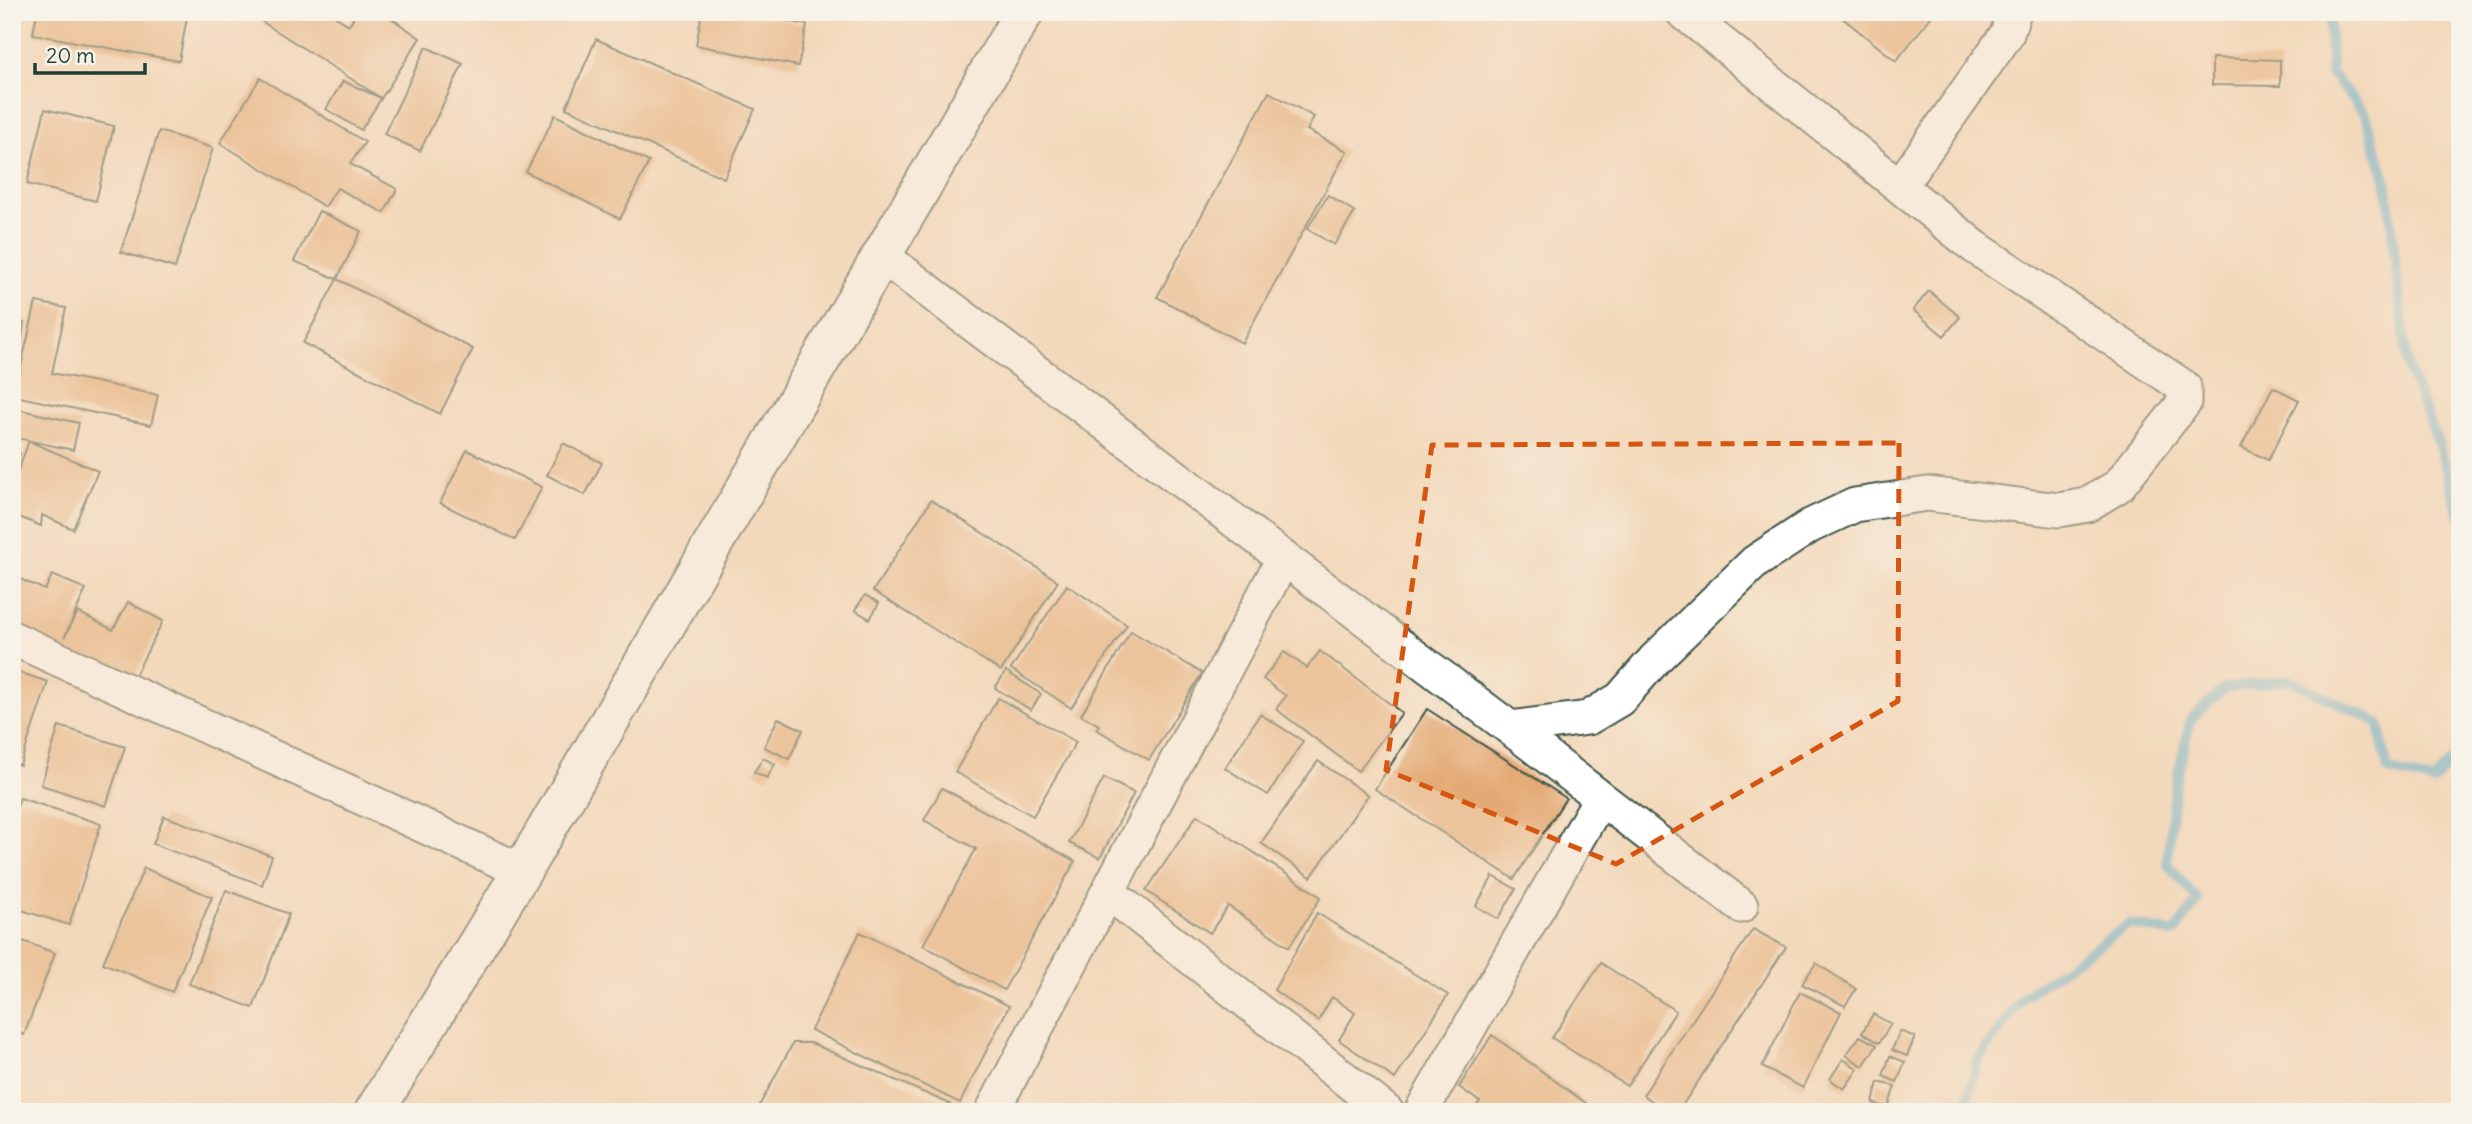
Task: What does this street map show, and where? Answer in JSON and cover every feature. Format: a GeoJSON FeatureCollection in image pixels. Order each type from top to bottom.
{"type":"FeatureCollection","features":[{"type":"Feature","properties":{"kind":"street"},"geometry":{"type":"LineString","coordinates":[[374,1112],[522,871],[1024,12]]}},
{"type":"Feature","properties":{"kind":"street"},"geometry":{"type":"LineString","coordinates":[[1510,728],[1588,718],[1620,699],[1655,659],[1755,562],[1810,526],[1856,505],[1927,494],[2059,510],[2087,505],[2118,486],[2183,403],[2184,387],[1975,247],[1683,12]]}},
{"type":"Feature","properties":{"kind":"street"},"geometry":{"type":"LineString","coordinates":[[1900,186],[2007,34],[2014,12]]}},
{"type":"Feature","properties":{"kind":"street"},"geometry":{"type":"LineString","coordinates":[[882,256],[1510,728],[1741,906]]}},
{"type":"Feature","properties":{"kind":"street"},"geometry":{"type":"LineString","coordinates":[[992,1112],[1283,559]]}},
{"type":"Feature","properties":{"kind":"street"},"geometry":{"type":"LineString","coordinates":[[12,638],[522,871]]}},
{"type":"Feature","properties":{"kind":"street"},"geometry":{"type":"LineString","coordinates":[[1421,1112],[1600,799]]}},
{"type":"Feature","properties":{"kind":"street"},"geometry":{"type":"LineString","coordinates":[[1109,893],[1387,1112]]}},
{"type":"Feature","properties":{"kind":"highlighted area"},"geometry":{"type":"Polygon","coordinates":[[[1899,443],[1898,701],[1616,864],[1386,770],[1432,445],[1899,443]]]}},
{"type":"Feature","properties":{"kind":"building"},"geometry":{"type":"Polygon","coordinates":[[[37,12],[188,12],[179,61],[33,34],[37,12]]]}},
{"type":"Feature","properties":{"kind":"building"},"geometry":{"type":"Polygon","coordinates":[[[247,12],[328,12],[349,25],[357,12],[382,12],[420,38],[361,130],[326,109],[343,81],[381,98],[247,12]]]}},
{"type":"Feature","properties":{"kind":"building"},"geometry":{"type":"Polygon","coordinates":[[[702,12],[745,12],[807,25],[798,66],[696,45],[702,12]]]}},
{"type":"Feature","properties":{"kind":"building"},"geometry":{"type":"Polygon","coordinates":[[[1835,12],[1935,12],[1896,61],[1835,12]]]}},
{"type":"Feature","properties":{"kind":"building"},"geometry":{"type":"Polygon","coordinates":[[[596,39],[755,109],[724,178],[566,108],[596,39]]]}},
{"type":"Feature","properties":{"kind":"building"},"geometry":{"type":"Polygon","coordinates":[[[426,47],[463,64],[420,151],[384,134],[426,47]]]}},
{"type":"Feature","properties":{"kind":"building"},"geometry":{"type":"Polygon","coordinates":[[[2212,58],[2280,60],[2280,86],[2212,85],[2212,58]]]}},
{"type":"Feature","properties":{"kind":"building"},"geometry":{"type":"Polygon","coordinates":[[[260,78],[365,142],[350,164],[397,189],[384,213],[337,188],[325,207],[220,143],[260,78]]]}},
{"type":"Feature","properties":{"kind":"building"},"geometry":{"type":"Polygon","coordinates":[[[1269,92],[1314,117],[1307,130],[1347,151],[1242,343],[1157,297],[1269,92]]]}},
{"type":"Feature","properties":{"kind":"building"},"geometry":{"type":"Polygon","coordinates":[[[45,109],[114,126],[96,201],[27,184],[45,109]]]}},
{"type":"Feature","properties":{"kind":"building"},"geometry":{"type":"Polygon","coordinates":[[[555,115],[649,162],[620,219],[526,172],[555,115]]]}},
{"type":"Feature","properties":{"kind":"building"},"geometry":{"type":"Polygon","coordinates":[[[159,131],[213,148],[175,268],[121,252],[159,131]]]}},
{"type":"Feature","properties":{"kind":"building"},"geometry":{"type":"Polygon","coordinates":[[[1328,195],[1355,212],[1334,245],[1307,229],[1328,195]]]}},
{"type":"Feature","properties":{"kind":"building"},"geometry":{"type":"Polygon","coordinates":[[[319,211],[361,231],[337,279],[294,261],[319,211]]]}},
{"type":"Feature","properties":{"kind":"building"},"geometry":{"type":"Polygon","coordinates":[[[337,279],[473,349],[440,414],[303,343],[337,279]]]}},
{"type":"Feature","properties":{"kind":"building"},"geometry":{"type":"Polygon","coordinates":[[[1929,291],[1960,317],[1944,336],[1913,310],[1929,291]]]}},
{"type":"Feature","properties":{"kind":"building"},"geometry":{"type":"Polygon","coordinates":[[[36,302],[66,308],[52,373],[158,395],[151,425],[15,396],[16,386],[12,386],[12,328],[24,323],[17,383],[36,302]]]}},
{"type":"Feature","properties":{"kind":"building"},"geometry":{"type":"Polygon","coordinates":[[[2273,387],[2299,400],[2268,460],[2241,447],[2273,387]]]}},
{"type":"Feature","properties":{"kind":"building"},"geometry":{"type":"Polygon","coordinates":[[[12,408],[79,423],[73,450],[12,437],[12,408]]]}},
{"type":"Feature","properties":{"kind":"building"},"geometry":{"type":"Polygon","coordinates":[[[29,441],[98,471],[73,529],[42,515],[41,526],[12,514],[12,487],[29,441]]]}},
{"type":"Feature","properties":{"kind":"building"},"geometry":{"type":"Polygon","coordinates":[[[563,443],[602,463],[585,495],[547,475],[563,443]]]}},
{"type":"Feature","properties":{"kind":"building"},"geometry":{"type":"Polygon","coordinates":[[[12,450],[20,453],[13,475],[12,475],[12,450]]]}},
{"type":"Feature","properties":{"kind":"building"},"geometry":{"type":"Polygon","coordinates":[[[467,450],[542,487],[515,540],[440,503],[467,450]]]}},
{"type":"Feature","properties":{"kind":"building"},"geometry":{"type":"Polygon","coordinates":[[[931,500],[1058,581],[1001,671],[873,591],[931,500]]]}},
{"type":"Feature","properties":{"kind":"building"},"geometry":{"type":"Polygon","coordinates":[[[52,575],[86,589],[64,638],[78,612],[113,630],[128,602],[163,621],[132,681],[12,626],[12,597],[20,579],[45,590],[52,575]]]}},
{"type":"Feature","properties":{"kind":"building"},"geometry":{"type":"Polygon","coordinates":[[[1067,585],[1127,625],[1071,708],[1011,669],[1067,585]]]}},
{"type":"Feature","properties":{"kind":"building"},"geometry":{"type":"Polygon","coordinates":[[[865,595],[879,603],[870,619],[855,610],[865,595]]]}},
{"type":"Feature","properties":{"kind":"building"},"geometry":{"type":"Polygon","coordinates":[[[1131,631],[1202,673],[1149,760],[1096,729],[1099,725],[1081,715],[1131,631]]]}},
{"type":"Feature","properties":{"kind":"building"},"geometry":{"type":"Polygon","coordinates":[[[1320,651],[1402,713],[1358,771],[1276,709],[1286,696],[1263,679],[1284,652],[1307,668],[1320,651]]]}},
{"type":"Feature","properties":{"kind":"building"},"geometry":{"type":"Polygon","coordinates":[[[12,670],[48,682],[20,765],[12,763],[12,670]]]}},
{"type":"Feature","properties":{"kind":"building"},"geometry":{"type":"Polygon","coordinates":[[[1006,671],[1041,694],[1031,710],[995,688],[1006,671]]]}},
{"type":"Feature","properties":{"kind":"building"},"geometry":{"type":"Polygon","coordinates":[[[998,698],[1076,742],[1033,816],[955,772],[998,698]]]}},
{"type":"Feature","properties":{"kind":"building"},"geometry":{"type":"Polygon","coordinates":[[[1427,709],[1566,798],[1514,879],[1375,789],[1427,709]]]}},
{"type":"Feature","properties":{"kind":"building"},"geometry":{"type":"Polygon","coordinates":[[[1260,714],[1303,741],[1268,795],[1225,768],[1260,714]]]}},
{"type":"Feature","properties":{"kind":"building"},"geometry":{"type":"Polygon","coordinates":[[[778,718],[803,730],[789,759],[764,747],[778,718]]]}},
{"type":"Feature","properties":{"kind":"building"},"geometry":{"type":"Polygon","coordinates":[[[59,726],[125,747],[106,806],[41,785],[59,726]]]}},
{"type":"Feature","properties":{"kind":"building"},"geometry":{"type":"Polygon","coordinates":[[[763,758],[775,764],[767,778],[754,772],[763,758]]]}},
{"type":"Feature","properties":{"kind":"building"},"geometry":{"type":"Polygon","coordinates":[[[1318,761],[1368,795],[1311,877],[1261,843],[1318,761]]]}},
{"type":"Feature","properties":{"kind":"building"},"geometry":{"type":"Polygon","coordinates":[[[1104,778],[1134,793],[1100,858],[1069,843],[1104,778]]]}},
{"type":"Feature","properties":{"kind":"building"},"geometry":{"type":"Polygon","coordinates":[[[942,788],[1075,861],[1004,990],[923,945],[976,849],[924,820],[942,788]]]}},
{"type":"Feature","properties":{"kind":"building"},"geometry":{"type":"Polygon","coordinates":[[[20,798],[101,824],[69,925],[12,907],[12,821],[20,798]]]}},
{"type":"Feature","properties":{"kind":"building"},"geometry":{"type":"Polygon","coordinates":[[[1197,815],[1321,897],[1289,947],[1228,906],[1210,933],[1146,891],[1197,815]]]}},
{"type":"Feature","properties":{"kind":"building"},"geometry":{"type":"Polygon","coordinates":[[[164,816],[272,856],[262,885],[153,844],[164,816]]]}},
{"type":"Feature","properties":{"kind":"building"},"geometry":{"type":"Polygon","coordinates":[[[144,868],[212,897],[172,992],[103,963],[144,868]]]}},
{"type":"Feature","properties":{"kind":"building"},"geometry":{"type":"Polygon","coordinates":[[[1493,876],[1516,889],[1498,919],[1476,906],[1493,876]]]}},
{"type":"Feature","properties":{"kind":"building"},"geometry":{"type":"Polygon","coordinates":[[[226,890],[289,914],[253,1008],[189,984],[226,890]]]}},
{"type":"Feature","properties":{"kind":"building"},"geometry":{"type":"Polygon","coordinates":[[[1317,913],[1448,995],[1395,1079],[1339,1040],[1355,1013],[1332,997],[1318,1021],[1274,990],[1317,913]]]}},
{"type":"Feature","properties":{"kind":"building"},"geometry":{"type":"Polygon","coordinates":[[[1753,929],[1786,947],[1678,1112],[1669,1112],[1643,1095],[1753,929]]]}},
{"type":"Feature","properties":{"kind":"building"},"geometry":{"type":"Polygon","coordinates":[[[860,932],[1009,1006],[960,1103],[811,1030],[860,932]]]}},
{"type":"Feature","properties":{"kind":"building"},"geometry":{"type":"Polygon","coordinates":[[[12,937],[55,953],[24,1035],[12,1030],[12,937]]]}},
{"type":"Feature","properties":{"kind":"building"},"geometry":{"type":"Polygon","coordinates":[[[1601,963],[1676,1011],[1627,1086],[1552,1038],[1601,963]]]}},
{"type":"Feature","properties":{"kind":"building"},"geometry":{"type":"Polygon","coordinates":[[[1816,963],[1856,989],[1845,1006],[1802,984],[1816,963]]]}},
{"type":"Feature","properties":{"kind":"building"},"geometry":{"type":"Polygon","coordinates":[[[1800,992],[1841,1012],[1803,1088],[1762,1067],[1800,992]]]}},
{"type":"Feature","properties":{"kind":"building"},"geometry":{"type":"Polygon","coordinates":[[[1873,1014],[1891,1024],[1879,1043],[1862,1033],[1873,1014]]]}},
{"type":"Feature","properties":{"kind":"building"},"geometry":{"type":"Polygon","coordinates":[[[1900,1031],[1915,1037],[1907,1056],[1892,1050],[1900,1031]]]}},
{"type":"Feature","properties":{"kind":"building"},"geometry":{"type":"Polygon","coordinates":[[[1492,1035],[1594,1109],[1592,1112],[1472,1112],[1480,1102],[1459,1087],[1492,1035]]]}},
{"type":"Feature","properties":{"kind":"building"},"geometry":{"type":"Polygon","coordinates":[[[1860,1036],[1877,1045],[1863,1066],[1846,1055],[1860,1036]]]}},
{"type":"Feature","properties":{"kind":"building"},"geometry":{"type":"Polygon","coordinates":[[[793,1043],[811,1043],[950,1104],[946,1112],[756,1112],[793,1043]]]}},
{"type":"Feature","properties":{"kind":"building"},"geometry":{"type":"Polygon","coordinates":[[[1890,1056],[1905,1062],[1897,1082],[1883,1076],[1890,1056]]]}},
{"type":"Feature","properties":{"kind":"building"},"geometry":{"type":"Polygon","coordinates":[[[1843,1059],[1858,1069],[1844,1089],[1830,1079],[1843,1059]]]}},
{"type":"Feature","properties":{"kind":"building"},"geometry":{"type":"Polygon","coordinates":[[[1878,1082],[1895,1086],[1888,1108],[1873,1103],[1878,1082]]]}},
{"type":"Feature","properties":{"kind":"waterway"},"geometry":{"type":"LineString","coordinates":[[2330,12],[2331,73],[2365,114],[2386,179],[2408,369],[2438,442],[2460,518]]}},
{"type":"Feature","properties":{"kind":"waterway"},"geometry":{"type":"LineString","coordinates":[[1965,1112],[1977,1061],[2023,997],[2129,924],[2174,933],[2198,900],[2167,863],[2175,786],[2191,719],[2225,688],[2289,680],[2378,722],[2388,770],[2433,782],[2460,751]]}}]}
